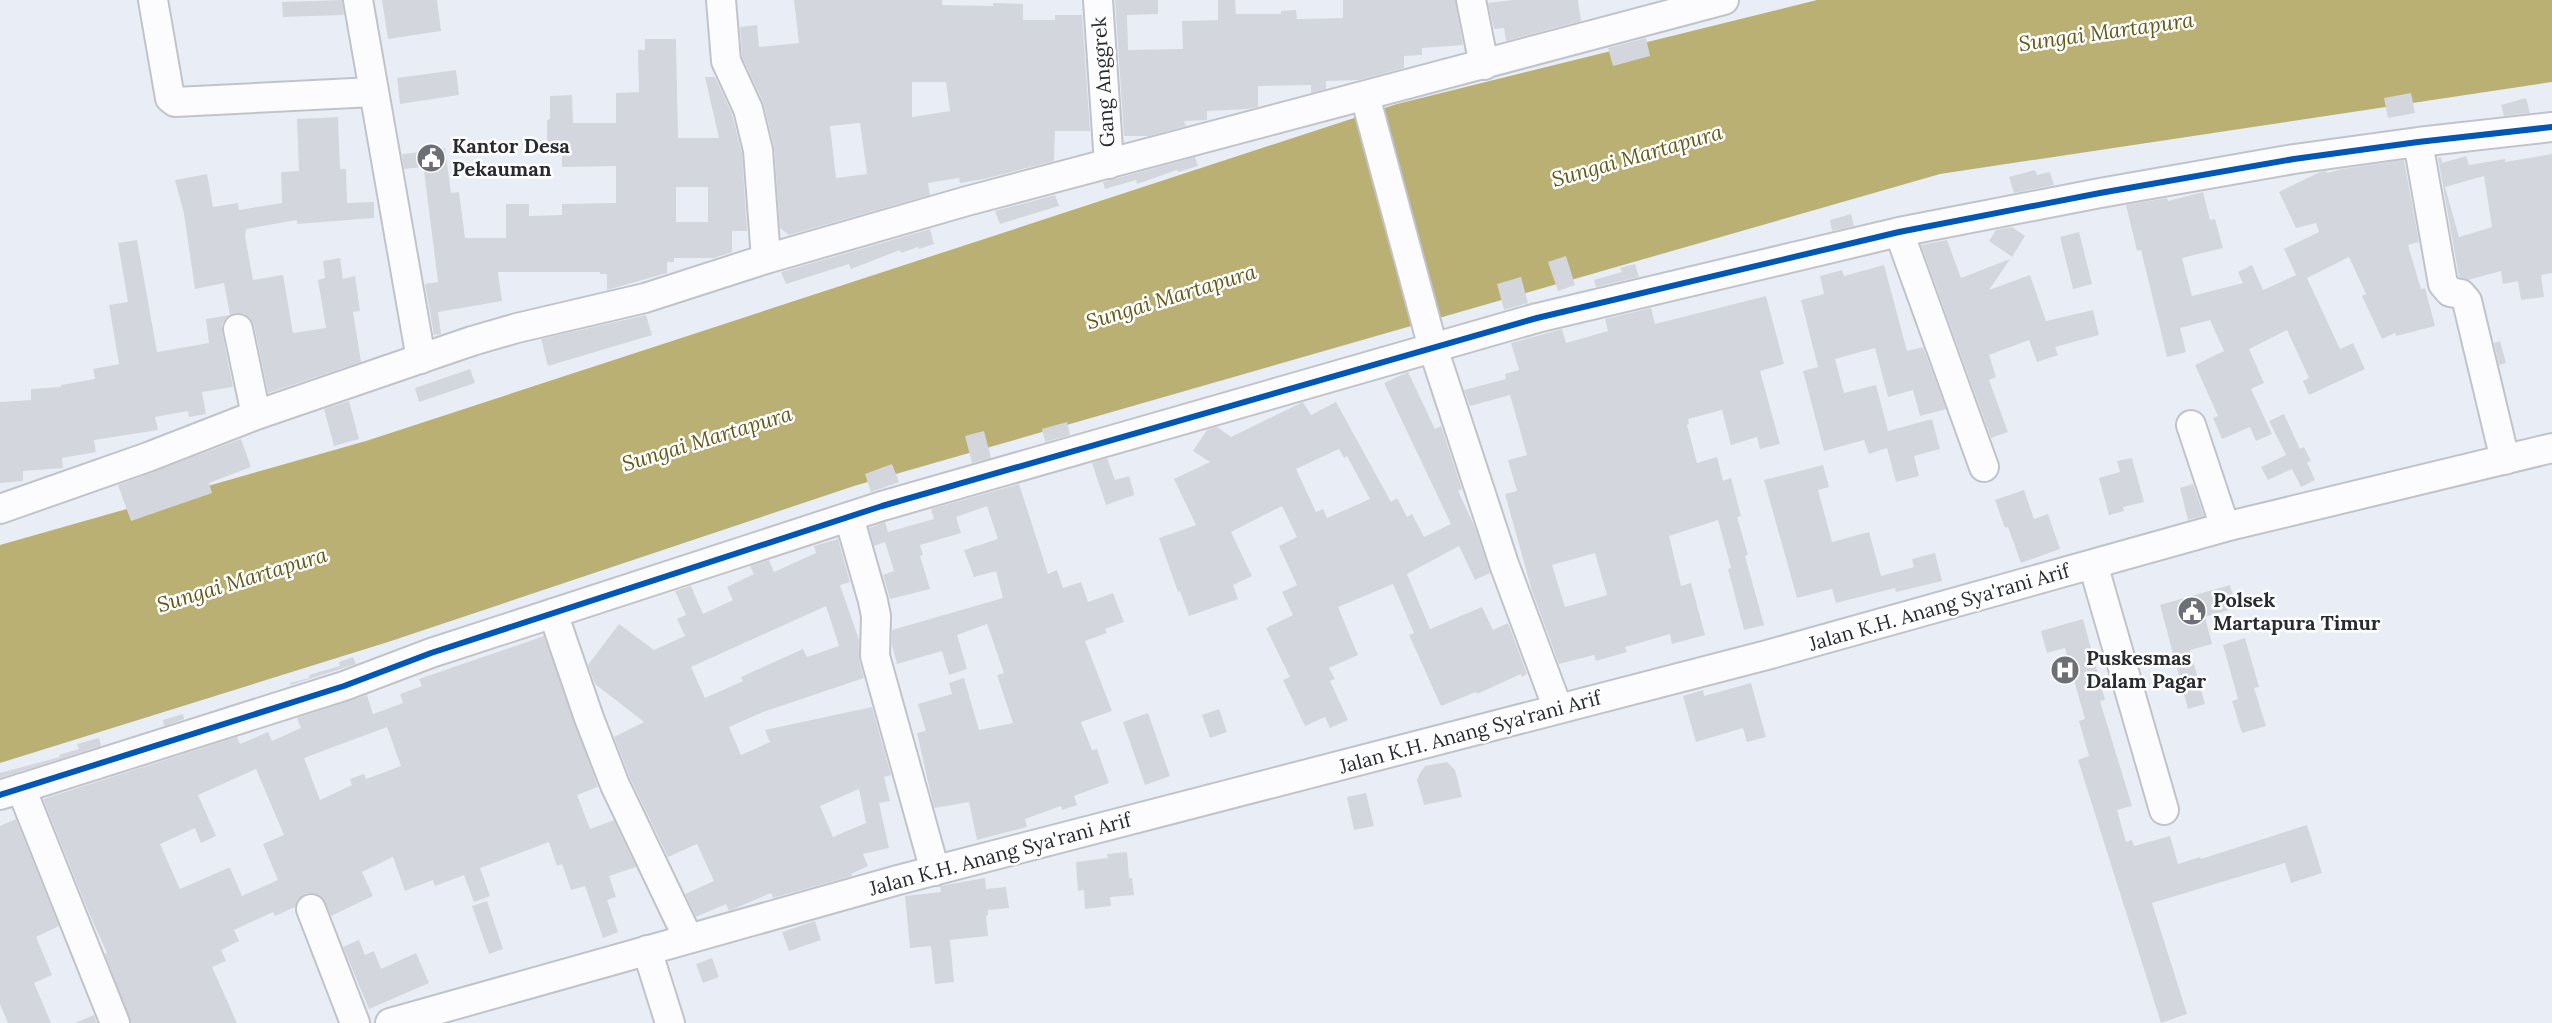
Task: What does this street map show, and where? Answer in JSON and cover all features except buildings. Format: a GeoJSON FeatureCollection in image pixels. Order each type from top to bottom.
{"type":"FeatureCollection","features":[{"type":"Feature","properties":{"kind":"street"},"geometry":{"type":"LineString","coordinates":[[153,0],[170,98],[175,102],[373,92]]}},
{"type":"Feature","properties":{"kind":"street"},"geometry":{"type":"LineString","coordinates":[[358,0],[421,359]]}},
{"type":"Feature","properties":{"kind":"street"},"geometry":{"type":"LineString","coordinates":[[721,0],[726,61],[748,109],[758,150],[766,259]]}},
{"type":"Feature","properties":{"kind":"street","name":"Gang Anggrek"},"geometry":{"type":"LineString","coordinates":[[1098,0],[1109,164]]}},
{"type":"Feature","properties":{"kind":"street"},"geometry":{"type":"LineString","coordinates":[[1471,0],[1484,65]]}},
{"type":"Feature","properties":{"kind":"street"},"geometry":{"type":"LineString","coordinates":[[0,509],[148,457],[256,415],[495,334],[645,297],[766,259],[967,201],[1109,164],[1367,103],[1484,65],[1724,0]]}},
{"type":"Feature","properties":{"kind":"street"},"geometry":{"type":"LineString","coordinates":[[1367,103],[1431,338],[1504,564],[1558,709]]}},
{"type":"Feature","properties":{"kind":"street"},"geometry":{"type":"LineString","coordinates":[[115,1023],[11,791],[344,686],[431,653],[849,517],[1431,338],[1537,318],[1899,232],[2100,193],[2294,159],[2552,127]]}},
{"type":"Feature","properties":{"kind":"street"},"geometry":{"type":"LineString","coordinates":[[2418,142],[2443,284],[2450,292],[2461,294],[2467,301],[2505,460]]}},
{"type":"Feature","properties":{"kind":"street"},"geometry":{"type":"LineString","coordinates":[[1899,232],[1984,467]]}},
{"type":"Feature","properties":{"kind":"street"},"geometry":{"type":"LineString","coordinates":[[238,329],[256,415]]}},
{"type":"Feature","properties":{"kind":"street"},"geometry":{"type":"LineString","coordinates":[[2191,425],[2225,527]]}},
{"type":"Feature","properties":{"kind":"street","name":"Jalan K.H. Anang Sya'rani Arif"},"geometry":{"type":"LineString","coordinates":[[390,1023],[688,938],[935,871],[1767,655],[2225,527],[2552,448]]}},
{"type":"Feature","properties":{"kind":"street"},"geometry":{"type":"LineString","coordinates":[[849,517],[876,616],[874,656],[935,871]]}},
{"type":"Feature","properties":{"kind":"street"},"geometry":{"type":"LineString","coordinates":[[2093,564],[2164,810]]}},
{"type":"Feature","properties":{"kind":"street"},"geometry":{"type":"LineString","coordinates":[[553,613],[615,785],[688,938]]}},
{"type":"Feature","properties":{"kind":"street"},"geometry":{"type":"LineString","coordinates":[[311,909],[355,1023]]}},
{"type":"Feature","properties":{"kind":"street"},"geometry":{"type":"LineString","coordinates":[[647,950],[669,1023]]}},
{"type":"Feature","properties":{"kind":"water","name":"Sungai Martapura"},"geometry":{"type":"Polygon","coordinates":[[[1817,0],[2552,0],[2552,82],[1940,174],[854,486],[388,642],[0,763],[0,545],[366,441],[1397,104],[1817,0]]]}},
{"type":"Feature","properties":{"kind":"cycle path"},"geometry":{"type":"LineString","coordinates":[[0,795],[344,686],[431,653],[882,506],[1537,318],[1899,232],[2100,193],[2294,159],[2552,127]]}},
{"type":"Feature","properties":{"kind":"place","name":"Kantor Desa Pekauman"},"geometry":{"type":"Point","coordinates":[431,158]}},
{"type":"Feature","properties":{"kind":"place","name":"Polsek Martapura Timur"},"geometry":{"type":"Point","coordinates":[2192,611]}},
{"type":"Feature","properties":{"kind":"place","name":"Puskesmas Dalam Pagar"},"geometry":{"type":"Point","coordinates":[2065,670]}}]}
